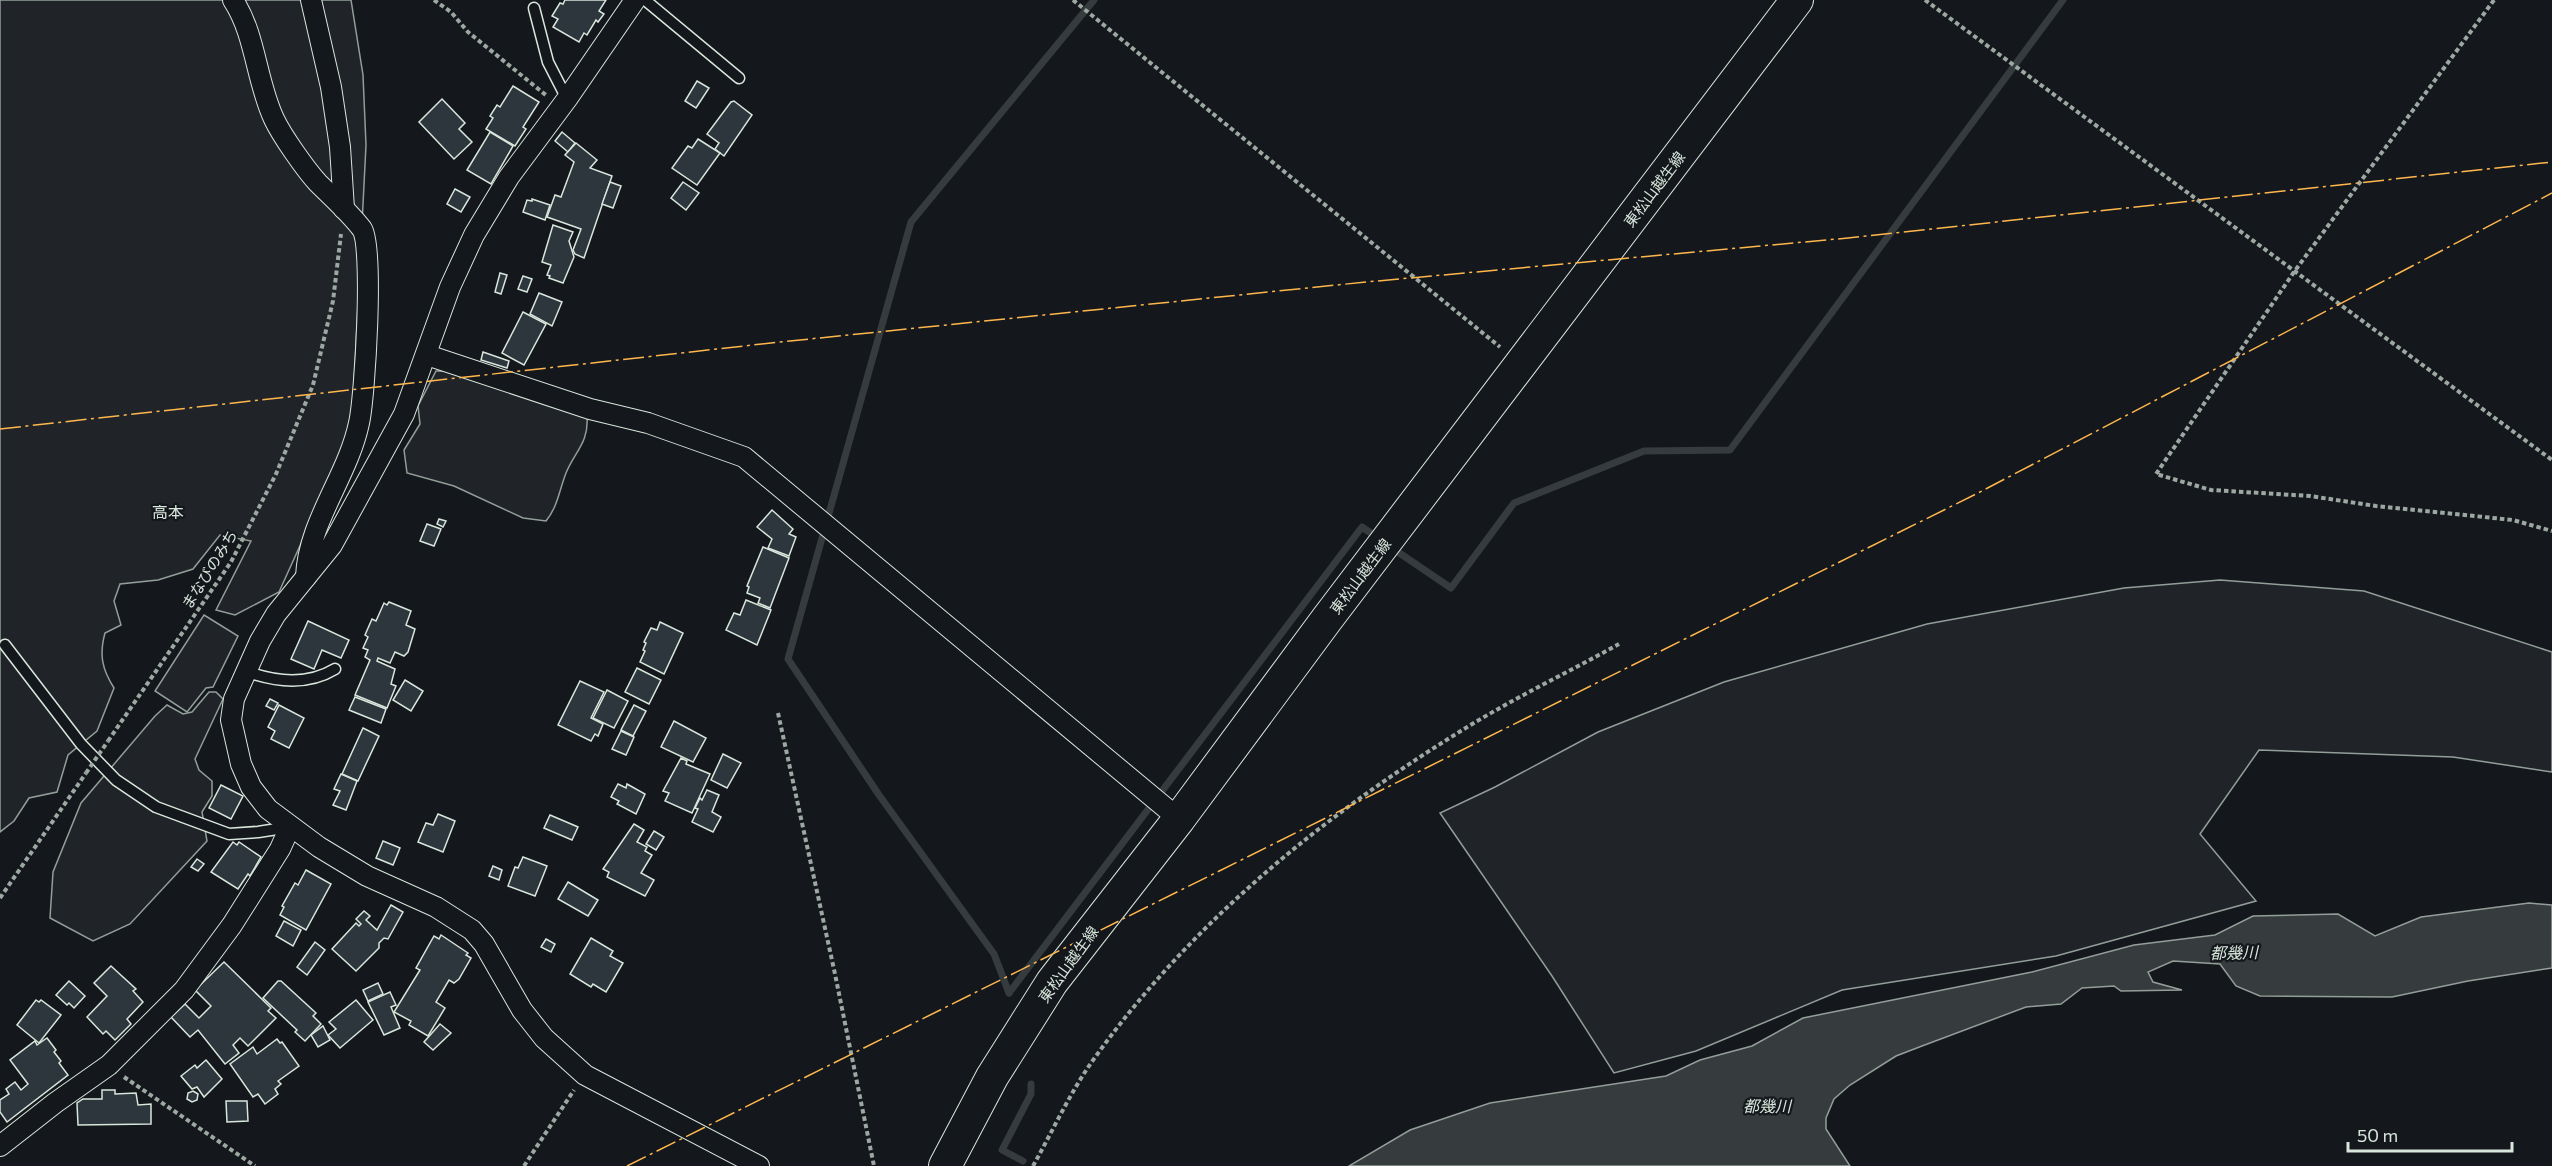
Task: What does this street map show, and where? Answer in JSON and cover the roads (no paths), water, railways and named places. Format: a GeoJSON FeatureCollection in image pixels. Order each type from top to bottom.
{"type":"FeatureCollection","features":[{"type":"Feature","properties":{"kind":"main road","name":"東松山越生線"},"geometry":{"type":"LineString","coordinates":[[945,1166],[992,1077],[1053,982],[1179,819],[1327,619],[1797,0]]}},
{"type":"Feature","properties":{"kind":"street"},"geometry":{"type":"LineString","coordinates":[[233,0],[244,18],[258,76],[274,121],[316,180],[364,232],[369,254],[366,346],[359,423],[337,484],[319,524],[307,561],[306,580]]}},
{"type":"Feature","properties":{"kind":"street"},"geometry":{"type":"LineString","coordinates":[[311,0],[331,87],[340,147],[344,209]]}},
{"type":"Feature","properties":{"kind":"street"},"geometry":{"type":"LineString","coordinates":[[635,0],[510,177],[474,235],[450,286],[404,414],[332,545],[306,580],[276,614],[244,672],[234,699],[231,720],[240,764],[251,787],[268,809],[290,827],[367,876],[436,907],[472,930],[484,944],[522,1010],[544,1038],[585,1075],[759,1166]]}},
{"type":"Feature","properties":{"kind":"street"},"geometry":{"type":"LineString","coordinates":[[427,355],[590,409],[648,423],[744,457],[1179,819]]}},
{"type":"Feature","properties":{"kind":"street"},"geometry":{"type":"LineString","coordinates":[[0,1146],[109,1065],[184,990],[232,925],[280,849],[290,827]]}},
{"type":"Feature","properties":{"kind":"lane"},"geometry":{"type":"LineString","coordinates":[[645,0],[739,78]]}},
{"type":"Feature","properties":{"kind":"lane"},"geometry":{"type":"LineString","coordinates":[[534,8],[548,62],[564,103]]}},
{"type":"Feature","properties":{"kind":"lane"},"geometry":{"type":"LineString","coordinates":[[5,645],[81,744],[116,780],[156,807],[229,834],[290,827]]}},
{"type":"Feature","properties":{"kind":"lane"},"geometry":{"type":"LineString","coordinates":[[244,672],[259,677],[303,681],[322,677],[335,669]]}},
{"type":"Feature","properties":{"kind":"water","name":"都幾川"},"geometry":{"type":"Polygon","coordinates":[[[2529,903],[2552,905],[2552,968],[2468,981],[2392,997],[2260,996],[2236,986],[2220,964],[2173,961],[2148,972],[2153,982],[2182,990],[2121,991],[2114,986],[2082,988],[2061,1004],[2026,1007],[1896,1056],[1850,1085],[1834,1099],[1826,1118],[1826,1129],[1850,1166],[1349,1166],[1410,1130],[1490,1103],[1666,1076],[1700,1060],[1752,1046],[1803,1018],[2032,972],[2134,945],[2215,935],[2253,916],[2338,914],[2375,936],[2421,917],[2529,903]]]}},
{"type":"Feature","properties":{"kind":"waterway"},"geometry":{"type":"LineString","coordinates":[[1009,993],[994,954],[879,795],[788,659],[911,222],[1094,0]]}},
{"type":"Feature","properties":{"kind":"waterway"},"geometry":{"type":"LineString","coordinates":[[1392,548],[1451,588],[1514,503],[1644,451],[1730,450],[2063,0]]}},
{"type":"Feature","properties":{"kind":"waterway"},"geometry":{"type":"LineString","coordinates":[[1009,993],[1362,527],[1378,538]]}},
{"type":"Feature","properties":{"kind":"waterway"},"geometry":{"type":"LineString","coordinates":[[1023,1161],[1002,1150],[1031,1094],[1031,1084]]}},
{"type":"Feature","properties":{"kind":"district","name":"高本"},"geometry":{"type":"Point","coordinates":[168,511]}}]}
